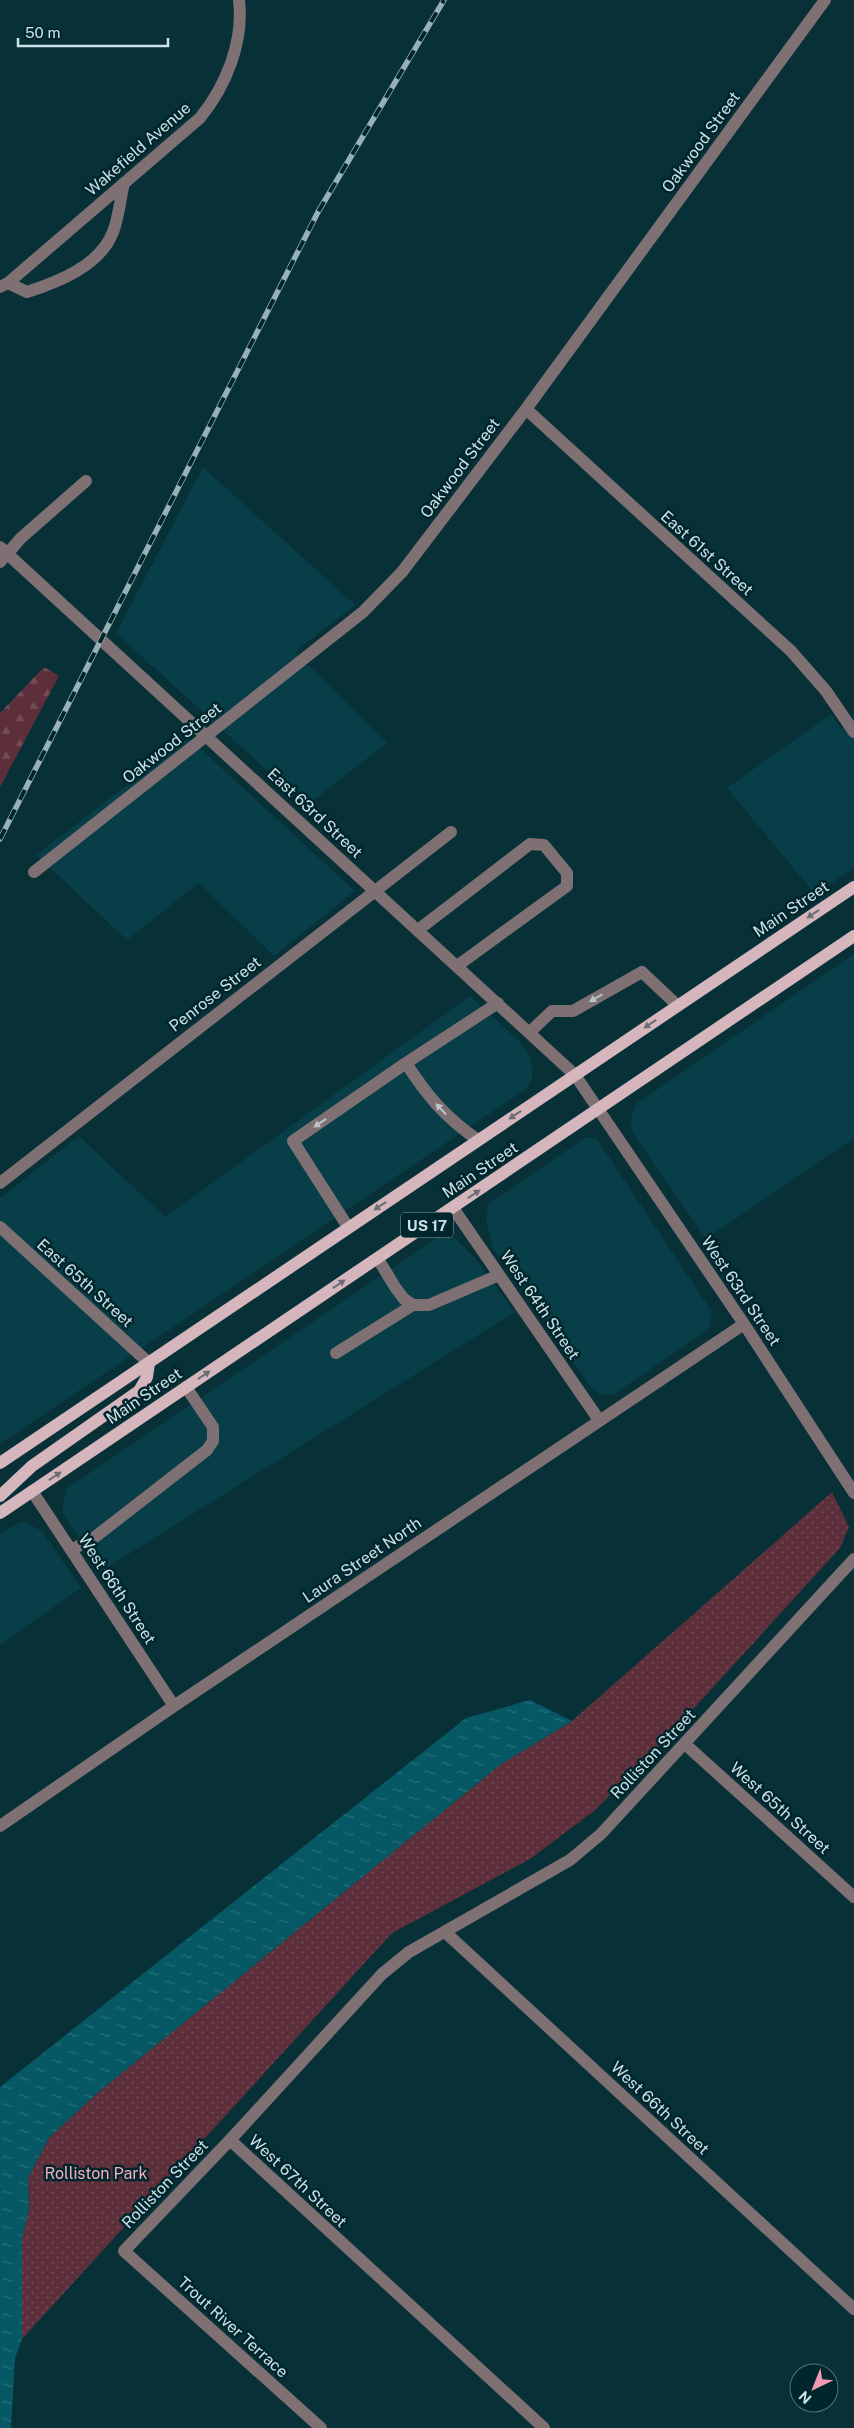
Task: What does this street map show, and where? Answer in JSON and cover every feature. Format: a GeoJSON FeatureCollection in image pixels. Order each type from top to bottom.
{"type":"FeatureCollection","features":[{"type":"Feature","properties":{"kind":"main road","name":"Main Street"},"geometry":{"type":"LineString","coordinates":[[0,1463],[854,887]]}},
{"type":"Feature","properties":{"kind":"main road","name":"Main Street"},"geometry":{"type":"LineString","coordinates":[[0,1513],[854,936]]}},
{"type":"Feature","properties":{"kind":"main road"},"geometry":{"type":"LineString","coordinates":[[0,1496],[32,1466],[139,1390],[147,1377],[148,1363]]}},
{"type":"Feature","properties":{"kind":"street","name":"Wakefield Avenue"},"geometry":{"type":"LineString","coordinates":[[4,285],[200,118],[215,100],[222,88],[233,56],[238,34],[239,0]]}},
{"type":"Feature","properties":{"kind":"street","name":"Oakwood Street"},"geometry":{"type":"LineString","coordinates":[[34,872],[208,736],[370,605],[402,572],[526,409],[825,0]]}},
{"type":"Feature","properties":{"kind":"street"},"geometry":{"type":"LineString","coordinates":[[4,285],[27,292],[64,280],[94,259],[113,234],[124,183]]}},
{"type":"Feature","properties":{"kind":"street","name":"East 61st Street"},"geometry":{"type":"LineString","coordinates":[[526,409],[791,652],[826,691],[854,732]]}},
{"type":"Feature","properties":{"kind":"street"},"geometry":{"type":"LineString","coordinates":[[3,555],[86,482]]}},
{"type":"Feature","properties":{"kind":"street","name":"East 63rd Street"},"geometry":{"type":"LineString","coordinates":[[3,555],[208,736],[530,1032],[575,1075],[599,1109]]}},
{"type":"Feature","properties":{"kind":"street","name":"Penrose Street"},"geometry":{"type":"LineString","coordinates":[[0,1183],[374,890],[451,832]]}},
{"type":"Feature","properties":{"kind":"street"},"geometry":{"type":"LineString","coordinates":[[418,930],[530,844],[544,845],[567,873],[567,886],[457,966]]}},
{"type":"Feature","properties":{"kind":"street"},"geometry":{"type":"LineString","coordinates":[[530,1032],[552,1011],[573,1011],[642,972],[677,1005]]}},
{"type":"Feature","properties":{"kind":"street"},"geometry":{"type":"LineString","coordinates":[[348,1227],[293,1141],[498,1003]]}},
{"type":"Feature","properties":{"kind":"street"},"geometry":{"type":"LineString","coordinates":[[406,1064],[424,1091],[454,1123],[478,1140]]}},
{"type":"Feature","properties":{"kind":"street","name":"West 63rd Street"},"geometry":{"type":"LineString","coordinates":[[599,1109],[744,1324],[854,1493]]}},
{"type":"Feature","properties":{"kind":"street","name":"West 64th Street"},"geometry":{"type":"LineString","coordinates":[[453,1208],[599,1420]]}},
{"type":"Feature","properties":{"kind":"street","name":"East 65th Street"},"geometry":{"type":"LineString","coordinates":[[0,1227],[148,1363]]}},
{"type":"Feature","properties":{"kind":"street"},"geometry":{"type":"LineString","coordinates":[[378,1258],[395,1287],[404,1299],[413,1305]]}},
{"type":"Feature","properties":{"kind":"street"},"geometry":{"type":"LineString","coordinates":[[336,1353],[413,1305],[429,1305],[499,1275]]}},
{"type":"Feature","properties":{"kind":"street","name":"Laura Street North"},"geometry":{"type":"LineString","coordinates":[[0,1826],[174,1706],[744,1324]]}},
{"type":"Feature","properties":{"kind":"street"},"geometry":{"type":"LineString","coordinates":[[71,1550],[95,1537],[207,1450],[213,1441],[213,1427],[186,1387]]}},
{"type":"Feature","properties":{"kind":"street","name":"West 66th Street"},"geometry":{"type":"LineString","coordinates":[[32,1491],[174,1706]]}},
{"type":"Feature","properties":{"kind":"street","name":"Rolliston Street"},"geometry":{"type":"LineString","coordinates":[[445,1932],[570,1860],[601,1834],[854,1559]]}},
{"type":"Feature","properties":{"kind":"street","name":"West 65th Street"},"geometry":{"type":"LineString","coordinates":[[685,1744],[854,1897]]}},
{"type":"Feature","properties":{"kind":"street","name":"West 66th Street"},"geometry":{"type":"LineString","coordinates":[[445,1932],[854,2309]]}},
{"type":"Feature","properties":{"kind":"street","name":"West 67th Street"},"geometry":{"type":"LineString","coordinates":[[445,1932],[409,1952],[382,1974],[230,2140],[544,2428]]}},
{"type":"Feature","properties":{"kind":"street","name":"Rolliston Street"},"geometry":{"type":"LineString","coordinates":[[124,2251],[230,2140]]}},
{"type":"Feature","properties":{"kind":"street","name":"Trout River Terrace"},"geometry":{"type":"LineString","coordinates":[[124,2251],[321,2428]]}},
{"type":"Feature","properties":{"kind":"shaded area"},"geometry":{"type":"Polygon","coordinates":[[[203,467],[355,605],[295,652],[387,743],[306,806],[116,633],[203,467]]]}},
{"type":"Feature","properties":{"kind":"shaded area"},"geometry":{"type":"Polygon","coordinates":[[[831,714],[841,729],[854,721],[854,868],[815,894],[727,788],[831,714]]]}},
{"type":"Feature","properties":{"kind":"shaded area"},"geometry":{"type":"Polygon","coordinates":[[[189,738],[355,891],[274,956],[199,883],[127,940],[36,855],[189,738]]]}},
{"type":"Feature","properties":{"kind":"shaded area"},"geometry":{"type":"Polygon","coordinates":[[[854,954],[854,1138],[706,1239],[634,1135],[631,1126],[636,1104],[854,954]]]}},
{"type":"Feature","properties":{"kind":"shaded area"},"geometry":{"type":"Polygon","coordinates":[[[470,996],[519,1041],[529,1055],[533,1069],[531,1081],[526,1089],[0,1444],[0,1198],[79,1136],[165,1217],[470,996]]]}},
{"type":"Feature","properties":{"kind":"shaded area"},"geometry":{"type":"Polygon","coordinates":[[[586,1137],[597,1139],[712,1312],[709,1329],[613,1395],[601,1395],[593,1390],[493,1248],[486,1221],[488,1206],[493,1201],[586,1137]]]}},
{"type":"Feature","properties":{"kind":"shaded area"},"geometry":{"type":"Polygon","coordinates":[[[441,1235],[455,1238],[475,1258],[515,1312],[100,1572],[62,1511],[66,1489],[441,1235]]]}},
{"type":"Feature","properties":{"kind":"shaded area"},"geometry":{"type":"Polygon","coordinates":[[[22,1521],[42,1531],[81,1588],[0,1645],[0,1533],[22,1521]]]}},
{"type":"Feature","properties":{"kind":"green space"},"geometry":{"type":"Polygon","coordinates":[[[44,667],[59,676],[0,787],[0,713],[44,667]]]}},
{"type":"Feature","properties":{"kind":"green space","name":"Rolliston Park"},"geometry":{"type":"Polygon","coordinates":[[[832,1492],[849,1527],[840,1548],[665,1740],[594,1811],[530,1859],[392,1933],[22,2339],[22,2238],[29,2209],[28,2178],[49,2138],[96,2094],[501,1764],[572,1721],[832,1492]]]}},
{"type":"Feature","properties":{"kind":"water"},"geometry":{"type":"Polygon","coordinates":[[[530,1700],[572,1721],[501,1764],[96,2094],[49,2138],[28,2178],[29,2209],[22,2238],[22,2339],[15,2358],[11,2428],[0,2428],[0,2087],[466,1718],[530,1700]]]}},
{"type":"Feature","properties":{"kind":"railway"},"geometry":{"type":"LineString","coordinates":[[0,839],[318,212],[444,0]]}}]}
